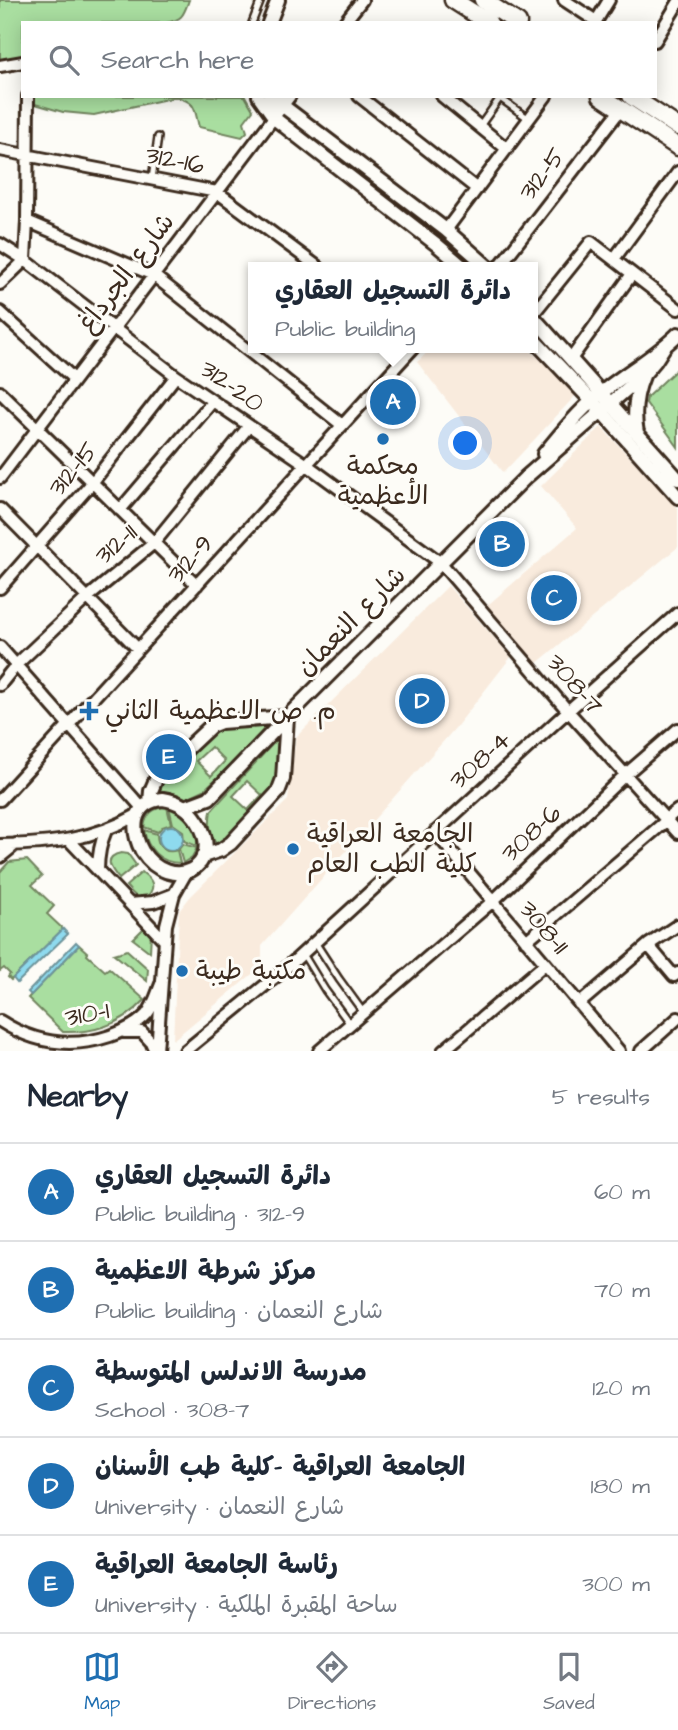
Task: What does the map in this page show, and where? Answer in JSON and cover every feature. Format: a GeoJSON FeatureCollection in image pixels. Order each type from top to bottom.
{"type":"FeatureCollection","features":[{"type":"Feature","properties":{"kind":"main road"},"geometry":{"type":"LineString","coordinates":[[453,0],[483,21]]}},
{"type":"Feature","properties":{"kind":"main road"},"geometry":{"type":"LineString","coordinates":[[483,0],[515,21]]}},
{"type":"Feature","properties":{"kind":"main road"},"geometry":{"type":"LineString","coordinates":[[608,98],[626,103],[678,127]]}},
{"type":"Feature","properties":{"kind":"main road"},"geometry":{"type":"LineString","coordinates":[[626,103],[678,147]]}},
{"type":"Feature","properties":{"kind":"street"},"geometry":{"type":"LineString","coordinates":[[270,21],[278,0]]}},
{"type":"Feature","properties":{"kind":"street"},"geometry":{"type":"LineString","coordinates":[[349,21],[362,0]]}},
{"type":"Feature","properties":{"kind":"street"},"geometry":{"type":"LineString","coordinates":[[564,0],[595,21]]}},
{"type":"Feature","properties":{"kind":"street"},"geometry":{"type":"LineString","coordinates":[[597,21],[609,0]]}},
{"type":"Feature","properties":{"kind":"street"},"geometry":{"type":"LineString","coordinates":[[657,38],[678,3]]}},
{"type":"Feature","properties":{"kind":"street"},"geometry":{"type":"LineString","coordinates":[[0,66],[21,62]]}},
{"type":"Feature","properties":{"kind":"street"},"geometry":{"type":"LineString","coordinates":[[0,284],[25,260],[28,98]]}},
{"type":"Feature","properties":{"kind":"street"},"geometry":{"type":"LineString","coordinates":[[259,98],[274,118],[457,262]]}},
{"type":"Feature","properties":{"kind":"street"},"geometry":{"type":"LineString","coordinates":[[269,98],[274,118]]}},
{"type":"Feature","properties":{"kind":"street"},"geometry":{"type":"LineString","coordinates":[[362,98],[477,189]]}},
{"type":"Feature","properties":{"kind":"street"},"geometry":{"type":"LineString","coordinates":[[444,98],[507,149]]}},
{"type":"Feature","properties":{"kind":"street"},"geometry":{"type":"LineString","coordinates":[[436,244],[545,98]]}},
{"type":"Feature","properties":{"kind":"street"},"geometry":{"type":"LineString","coordinates":[[283,99],[482,262]]}},
{"type":"Feature","properties":{"kind":"street","name":"شارع الجرداغ"},"geometry":{"type":"LineString","coordinates":[[0,478],[274,118],[283,99]]}},
{"type":"Feature","properties":{"kind":"street","name":"312-5"},"geometry":{"type":"LineString","coordinates":[[503,262],[626,103]]}},
{"type":"Feature","properties":{"kind":"street","name":"312-16"},"geometry":{"type":"LineString","coordinates":[[0,150],[217,192],[311,262]]}},
{"type":"Feature","properties":{"kind":"street"},"geometry":{"type":"LineString","coordinates":[[614,259],[678,172]]}},
{"type":"Feature","properties":{"kind":"street"},"geometry":{"type":"LineString","coordinates":[[27,221],[153,275],[248,350]]}},
{"type":"Feature","properties":{"kind":"street"},"geometry":{"type":"LineString","coordinates":[[538,309],[591,242],[678,309]]}},
{"type":"Feature","properties":{"kind":"street","name":"312-20"},"geometry":{"type":"LineString","coordinates":[[0,244],[25,260],[176,376],[307,465],[441,563]]}},
{"type":"Feature","properties":{"kind":"street"},"geometry":{"type":"LineString","coordinates":[[571,359],[632,274]]}},
{"type":"Feature","properties":{"kind":"street"},"geometry":{"type":"LineString","coordinates":[[0,312],[74,379]]}},
{"type":"Feature","properties":{"kind":"street"},"geometry":{"type":"LineString","coordinates":[[538,321],[678,497]]}},
{"type":"Feature","properties":{"kind":"street","name":"شارع النعمان"},"geometry":{"type":"LineString","coordinates":[[185,807],[209,798],[601,402],[649,356],[678,334]]}},
{"type":"Feature","properties":{"kind":"street"},"geometry":{"type":"LineString","coordinates":[[538,344],[637,433],[678,479]]}},
{"type":"Feature","properties":{"kind":"street","name":"شارع النعمان"},"geometry":{"type":"LineString","coordinates":[[601,402],[643,375],[664,347]]}},
{"type":"Feature","properties":{"kind":"street"},"geometry":{"type":"LineString","coordinates":[[251,353],[342,425]]}},
{"type":"Feature","properties":{"kind":"street","name":"312-9"},"geometry":{"type":"LineString","coordinates":[[0,800],[408,353]]}},
{"type":"Feature","properties":{"kind":"street"},"geometry":{"type":"LineString","coordinates":[[637,433],[635,403],[643,375]]}},
{"type":"Feature","properties":{"kind":"street","name":"312-15"},"geometry":{"type":"LineString","coordinates":[[0,588],[93,482],[176,376]]}},
{"type":"Feature","properties":{"kind":"street"},"geometry":{"type":"LineString","coordinates":[[0,392],[197,585]]}},
{"type":"Feature","properties":{"kind":"street"},"geometry":{"type":"LineString","coordinates":[[120,510],[213,401]]}},
{"type":"Feature","properties":{"kind":"street","name":"312-11"},"geometry":{"type":"LineString","coordinates":[[0,685],[16,666],[87,598],[154,543],[249,426]]}},
{"type":"Feature","properties":{"kind":"street"},"geometry":{"type":"LineString","coordinates":[[0,509],[138,649]]}},
{"type":"Feature","properties":{"kind":"street","name":"308-7"},"geometry":{"type":"LineString","coordinates":[[441,563],[568,711],[678,833]]}},
{"type":"Feature","properties":{"kind":"street","name":"308-4"},"geometry":{"type":"LineString","coordinates":[[185,1051],[315,942],[678,613]]}},
{"type":"Feature","properties":{"kind":"street"},"geometry":{"type":"LineString","coordinates":[[0,647],[143,808]]}},
{"type":"Feature","properties":{"kind":"street"},"geometry":{"type":"LineString","coordinates":[[186,873],[168,872],[155,866],[136,838],[135,824],[158,777],[211,726],[287,717],[283,779],[278,792],[231,843],[204,856]]}},
{"type":"Feature","properties":{"kind":"street","name":"308-6"},"geometry":{"type":"LineString","coordinates":[[319,1051],[493,901],[626,774],[678,729]]}},
{"type":"Feature","properties":{"kind":"street","name":"شارع النعمان"},"geometry":{"type":"LineString","coordinates":[[201,826],[209,798]]}},
{"type":"Feature","properties":{"kind":"street"},"geometry":{"type":"LineString","coordinates":[[0,845],[69,840],[106,830],[159,799],[185,807],[195,817],[201,826],[205,844],[204,856],[198,865],[186,873],[174,894],[167,917],[156,1051]]}},
{"type":"Feature","properties":{"kind":"street"},"geometry":{"type":"LineString","coordinates":[[526,941],[678,810]]}},
{"type":"Feature","properties":{"kind":"street"},"geometry":{"type":"LineString","coordinates":[[98,870],[100,843],[106,830]]}},
{"type":"Feature","properties":{"kind":"street","name":"308-11"},"geometry":{"type":"LineString","coordinates":[[435,832],[619,1051]]}},
{"type":"Feature","properties":{"kind":"street"},"geometry":{"type":"LineString","coordinates":[[69,840],[164,941]]}},
{"type":"Feature","properties":{"kind":"street"},"geometry":{"type":"LineString","coordinates":[[0,857],[16,844]]}},
{"type":"Feature","properties":{"kind":"street"},"geometry":{"type":"LineString","coordinates":[[130,904],[153,902],[174,894]]}},
{"type":"Feature","properties":{"kind":"street"},"geometry":{"type":"LineString","coordinates":[[579,1004],[648,945],[678,925]]}},
{"type":"Feature","properties":{"kind":"street"},"geometry":{"type":"LineString","coordinates":[[648,945],[674,976],[678,973]]}},
{"type":"Feature","properties":{"kind":"street"},"geometry":{"type":"LineString","coordinates":[[443,1051],[545,964]]}},
{"type":"Feature","properties":{"kind":"street","name":"310-1"},"geometry":{"type":"LineString","coordinates":[[0,1021],[16,1031],[41,1040],[68,1044],[95,1041],[135,1025],[147,1013],[161,984]]}},
{"type":"Feature","properties":{"kind":"street"},"geometry":{"type":"LineString","coordinates":[[641,1051],[678,1018]]}},
{"type":"Feature","properties":{"kind":"street"},"geometry":{"type":"LineString","coordinates":[[121,1032],[142,1032],[156,1051]]}},
{"type":"Feature","properties":{"kind":"lane"},"geometry":{"type":"LineString","coordinates":[[252,21],[261,0]]}},
{"type":"Feature","properties":{"kind":"lane"},"geometry":{"type":"LineString","coordinates":[[480,127],[500,98],[529,119]]}},
{"type":"Feature","properties":{"kind":"lane"},"geometry":{"type":"LineString","coordinates":[[152,179],[158,137]]}},
{"type":"Feature","properties":{"kind":"lane"},"geometry":{"type":"LineString","coordinates":[[315,942],[363,1013]]}},
{"type":"Feature","properties":{"kind":"lane"},"geometry":{"type":"LineString","coordinates":[[302,953],[350,1024]]}},
{"type":"Feature","properties":{"kind":"shaded area"},"geometry":{"type":"Polygon","coordinates":[[[427,353],[533,353],[578,393],[503,473],[417,362],[427,353]]]}},
{"type":"Feature","properties":{"kind":"shaded area"},"geometry":{"type":"Polygon","coordinates":[[[601,427],[678,508],[678,547],[531,668],[482,610],[577,528],[541,486],[601,427]]]}},
{"type":"Feature","properties":{"kind":"shaded area","name":"الجامعة العراقية كلية الطب العام"},"geometry":{"type":"Polygon","coordinates":[[[448,586],[511,657],[457,726],[262,946],[262,966],[173,1040],[179,911],[288,800],[296,737],[448,586]]]}},
{"type":"Feature","properties":{"kind":"green space"},"geometry":{"type":"Polygon","coordinates":[[[0,0],[189,0],[182,16],[173,21],[21,21],[21,56],[0,60],[0,0]]]}},
{"type":"Feature","properties":{"kind":"green space"},"geometry":{"type":"Polygon","coordinates":[[[35,98],[171,98],[94,115],[63,112],[35,104],[35,98]]]}},
{"type":"Feature","properties":{"kind":"green space"},"geometry":{"type":"Polygon","coordinates":[[[178,98],[246,98],[253,110],[244,122],[247,132],[242,137],[199,127],[194,107],[178,98]]]}},
{"type":"Feature","properties":{"kind":"green space"},"geometry":{"type":"Polygon","coordinates":[[[678,368],[678,447],[646,403],[647,397],[678,368]]]}},
{"type":"Feature","properties":{"kind":"green space"},"geometry":{"type":"Polygon","coordinates":[[[217,726],[271,727],[204,790],[187,798],[157,795],[156,786],[217,726]],[[211,747],[196,761],[211,776],[225,761],[211,747]]]}},
{"type":"Feature","properties":{"kind":"green space"},"geometry":{"type":"Polygon","coordinates":[[[280,736],[277,786],[222,844],[217,844],[212,837],[211,811],[280,736]],[[247,781],[233,796],[248,810],[262,795],[247,781]]]}},
{"type":"Feature","properties":{"kind":"green space"},"geometry":{"type":"Polygon","coordinates":[[[167,807],[171,824],[162,827],[158,832],[144,827],[151,812],[167,807]]]}},
{"type":"Feature","properties":{"kind":"green space"},"geometry":{"type":"Polygon","coordinates":[[[169,807],[190,822],[196,832],[197,846],[184,841],[183,831],[173,824],[169,807]]]}},
{"type":"Feature","properties":{"kind":"green space"},"geometry":{"type":"Polygon","coordinates":[[[144,830],[157,834],[162,848],[177,850],[180,863],[166,861],[156,854],[148,843],[144,830]]]}},
{"type":"Feature","properties":{"kind":"green space"},"geometry":{"type":"Polygon","coordinates":[[[183,844],[197,848],[192,857],[183,863],[179,849],[183,844]]]}},
{"type":"Feature","properties":{"kind":"green space"},"geometry":{"type":"Polygon","coordinates":[[[121,853],[128,854],[136,865],[119,879],[110,860],[121,853]]]}},
{"type":"Feature","properties":{"kind":"green space"},"geometry":{"type":"Polygon","coordinates":[[[27,860],[42,876],[32,885],[54,906],[47,914],[63,929],[11,980],[8,977],[10,974],[4,968],[0,971],[0,872],[9,862],[27,860]]]}},
{"type":"Feature","properties":{"kind":"green space"},"geometry":{"type":"Polygon","coordinates":[[[142,872],[150,880],[152,887],[148,895],[140,898],[126,886],[142,872]]]}},
{"type":"Feature","properties":{"kind":"green space"},"geometry":{"type":"Polygon","coordinates":[[[145,927],[151,933],[150,952],[133,939],[145,927]]]}},
{"type":"Feature","properties":{"kind":"green space"},"geometry":{"type":"Polygon","coordinates":[[[79,945],[105,971],[109,968],[145,1000],[127,1015],[108,1025],[86,1031],[63,1032],[28,998],[79,945]]]}},
{"type":"Feature","properties":{"kind":"green space"},"geometry":{"type":"Polygon","coordinates":[[[127,950],[148,969],[147,981],[114,954],[127,950]]]}},
{"type":"Feature","properties":{"kind":"water"},"geometry":{"type":"Polygon","coordinates":[[[171,826],[182,833],[183,838],[176,849],[171,850],[160,843],[159,838],[166,827],[171,826]]]}},
{"type":"Feature","properties":{"kind":"water"},"geometry":{"type":"Polygon","coordinates":[[[63,929],[68,934],[17,983],[13,978],[63,929]]]}},
{"type":"Feature","properties":{"kind":"water"},"geometry":{"type":"Polygon","coordinates":[[[76,942],[79,945],[31,995],[28,992],[76,942]]]}},
{"type":"Feature","properties":{"kind":"place","name":"دائرة التسجيل العقاري"},"geometry":{"type":"Point","coordinates":[393,402]}},
{"type":"Feature","properties":{"kind":"place","name":"محكمة الأعظمية"},"geometry":{"type":"Point","coordinates":[383,439]}},
{"type":"Feature","properties":{"kind":"place","name":"مركز شرطة الاعظمية"},"geometry":{"type":"Point","coordinates":[502,544]}},
{"type":"Feature","properties":{"kind":"place","name":"مدرسة الاندلس المتوسطة"},"geometry":{"type":"Point","coordinates":[554,598]}},
{"type":"Feature","properties":{"kind":"place","name":"الجامعة العراقية -كلية طب الأسنان"},"geometry":{"type":"Point","coordinates":[422,701]}},
{"type":"Feature","properties":{"kind":"place","name":"م. ص الاعظمية الثاني"},"geometry":{"type":"Point","coordinates":[89,711]}},
{"type":"Feature","properties":{"kind":"place","name":"رئاسة الجامعة العراقية"},"geometry":{"type":"Point","coordinates":[169,757]}},
{"type":"Feature","properties":{"kind":"place","name":"الجامعة العراقية كلية الطب العام"},"geometry":{"type":"Point","coordinates":[293,849]}},
{"type":"Feature","properties":{"kind":"place","name":"مكتبة طيبة"},"geometry":{"type":"Point","coordinates":[182,971]}}]}
